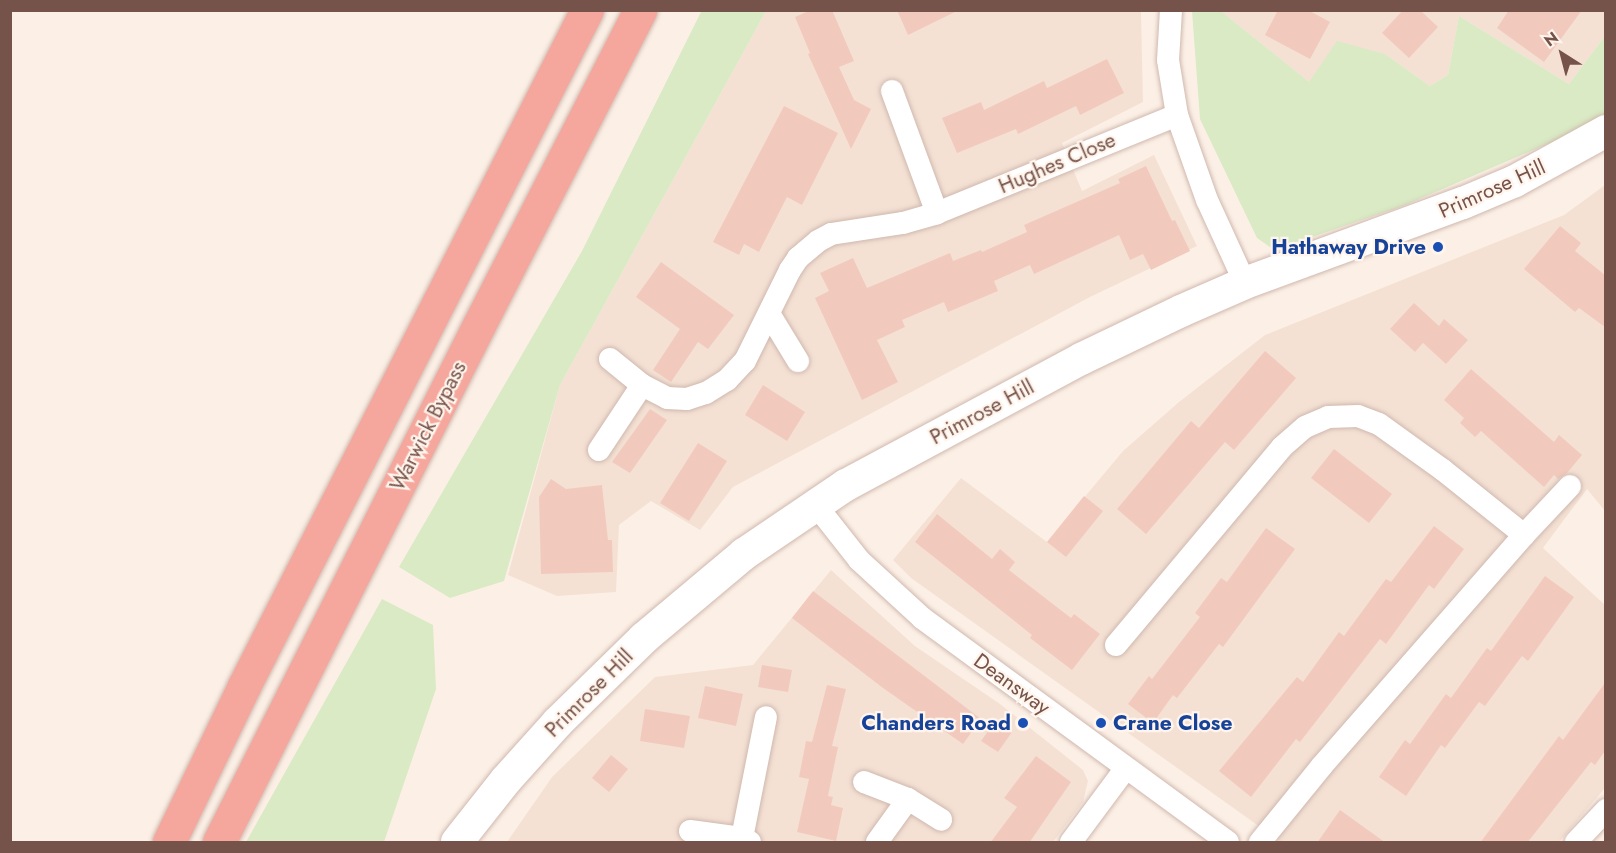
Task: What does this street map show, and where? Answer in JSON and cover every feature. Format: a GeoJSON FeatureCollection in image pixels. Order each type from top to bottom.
{"type":"FeatureCollection","features":[{"type":"Feature","properties":{"kind":"highway"},"geometry":{"type":"LineString","coordinates":[[170,843],[264,646],[587,10]]}},
{"type":"Feature","properties":{"kind":"highway","name":"Warwick Bypass"},"geometry":{"type":"LineString","coordinates":[[219,843],[640,10]]}},
{"type":"Feature","properties":{"kind":"street"},"geometry":{"type":"LineString","coordinates":[[1172,10],[1168,60],[1177,115],[1207,201],[1245,283]]}},
{"type":"Feature","properties":{"kind":"street"},"geometry":{"type":"LineString","coordinates":[[891,91],[937,213]]}},
{"type":"Feature","properties":{"kind":"street","name":"Hughes Close"},"geometry":{"type":"LineString","coordinates":[[610,359],[642,385],[668,398],[697,397],[717,387],[745,361],[798,258],[818,241],[831,234],[903,223],[937,213],[1177,115]]}},
{"type":"Feature","properties":{"kind":"street","name":"Primrose Hill"},"geometry":{"type":"LineString","coordinates":[[457,843],[512,772],[608,672],[708,582],[815,504],[879,466],[1082,359],[1245,283],[1463,203],[1515,181],[1605,131]]}},
{"type":"Feature","properties":{"kind":"street"},"geometry":{"type":"LineString","coordinates":[[770,315],[798,362]]}},
{"type":"Feature","properties":{"kind":"street"},"geometry":{"type":"LineString","coordinates":[[599,450],[642,385]]}},
{"type":"Feature","properties":{"kind":"street"},"geometry":{"type":"LineString","coordinates":[[1116,645],[1282,447],[1305,427],[1328,417],[1358,416],[1379,424],[1443,470],[1524,534]]}},
{"type":"Feature","properties":{"kind":"street"},"geometry":{"type":"LineString","coordinates":[[1260,843],[1321,767],[1524,534],[1570,486]]}},
{"type":"Feature","properties":{"kind":"street","name":"Deansway"},"geometry":{"type":"LineString","coordinates":[[815,504],[859,560],[922,618],[1228,843]]}},
{"type":"Feature","properties":{"kind":"street"},"geometry":{"type":"LineString","coordinates":[[690,831],[746,840],[766,717]]}},
{"type":"Feature","properties":{"kind":"street"},"geometry":{"type":"LineString","coordinates":[[1071,843],[1126,768]]}},
{"type":"Feature","properties":{"kind":"street"},"geometry":{"type":"LineString","coordinates":[[864,782],[908,799],[941,820]]}},
{"type":"Feature","properties":{"kind":"street"},"geometry":{"type":"LineString","coordinates":[[878,843],[908,799]]}},
{"type":"Feature","properties":{"kind":"street"},"geometry":{"type":"LineString","coordinates":[[1576,843],[1605,810]]}},
{"type":"Feature","properties":{"kind":"shaded area"},"geometry":{"type":"Polygon","coordinates":[[[766,11],[1141,11],[1143,102],[1062,143],[1082,191],[1154,155],[1197,246],[1090,297],[733,487],[700,530],[651,501],[619,525],[616,592],[557,596],[508,575],[560,385],[766,11]]]}},
{"type":"Feature","properties":{"kind":"shaded area"},"geometry":{"type":"Polygon","coordinates":[[[1221,11],[1605,11],[1605,36],[1569,84],[1459,16],[1448,75],[1430,86],[1385,54],[1310,83],[1221,11]]]}},
{"type":"Feature","properties":{"kind":"shaded area"},"geometry":{"type":"Polygon","coordinates":[[[1605,185],[1605,511],[1587,489],[1543,548],[1605,605],[1605,788],[1559,842],[1281,842],[911,578],[893,560],[961,478],[1047,542],[1123,451],[1179,402],[1265,335],[1564,215],[1605,185]]]}},
{"type":"Feature","properties":{"kind":"shaded area"},"geometry":{"type":"Polygon","coordinates":[[[831,570],[915,646],[1000,704],[1083,770],[1088,781],[1083,802],[1053,842],[507,842],[552,777],[655,677],[753,665],[831,570]]]}},
{"type":"Feature","properties":{"kind":"green space"},"geometry":{"type":"Polygon","coordinates":[[[702,10],[766,11],[560,385],[504,581],[450,598],[399,567],[582,251],[702,10]]]}},
{"type":"Feature","properties":{"kind":"green space"},"geometry":{"type":"Polygon","coordinates":[[[1192,11],[1221,11],[1309,82],[1337,41],[1385,54],[1430,86],[1448,75],[1459,16],[1569,84],[1605,36],[1605,119],[1403,206],[1274,250],[1257,238],[1200,119],[1192,11]]]}},
{"type":"Feature","properties":{"kind":"green space"},"geometry":{"type":"Polygon","coordinates":[[[382,599],[433,625],[436,689],[384,842],[246,842],[382,599]]]}},
{"type":"Feature","properties":{"kind":"building"},"geometry":{"type":"Polygon","coordinates":[[[811,10],[832,10],[854,61],[839,67],[854,100],[871,109],[851,149],[808,54],[810,53],[795,17],[811,10]]]}},
{"type":"Feature","properties":{"kind":"building"},"geometry":{"type":"Polygon","coordinates":[[[897,10],[959,10],[908,35],[897,10]]]}},
{"type":"Feature","properties":{"kind":"building"},"geometry":{"type":"Polygon","coordinates":[[[1278,10],[1308,10],[1330,22],[1310,59],[1265,35],[1278,10]]]}},
{"type":"Feature","properties":{"kind":"building"},"geometry":{"type":"Polygon","coordinates":[[[1403,10],[1420,10],[1438,27],[1409,58],[1382,33],[1403,10]]]}},
{"type":"Feature","properties":{"kind":"building"},"geometry":{"type":"Polygon","coordinates":[[[1509,10],[1582,10],[1544,62],[1497,28],[1509,10]]]}},
{"type":"Feature","properties":{"kind":"building"},"geometry":{"type":"Polygon","coordinates":[[[1107,59],[1124,93],[1080,115],[1076,106],[1018,134],[1016,129],[957,153],[942,118],[981,102],[984,110],[1044,81],[1047,88],[1107,59]]]}},
{"type":"Feature","properties":{"kind":"building"},"geometry":{"type":"Polygon","coordinates":[[[784,106],[838,133],[802,205],[787,197],[759,252],[744,244],[739,255],[713,242],[784,106]]]}},
{"type":"Feature","properties":{"kind":"building"},"geometry":{"type":"Polygon","coordinates":[[[1146,166],[1172,221],[1175,220],[1190,251],[1151,270],[1143,254],[1130,260],[1119,235],[1034,274],[1030,265],[994,281],[998,291],[948,312],[944,302],[902,320],[905,327],[877,340],[898,382],[862,400],[815,298],[829,291],[820,273],[853,258],[867,288],[950,253],[953,261],[981,250],[982,252],[1027,232],[1024,225],[1120,183],[1118,179],[1146,166]]]}},
{"type":"Feature","properties":{"kind":"building"},"geometry":{"type":"Polygon","coordinates":[[[1560,226],[1581,243],[1575,251],[1605,275],[1605,327],[1579,308],[1575,312],[1524,269],[1560,226]]]}},
{"type":"Feature","properties":{"kind":"building"},"geometry":{"type":"Polygon","coordinates":[[[661,262],[734,315],[708,349],[698,342],[671,382],[653,370],[680,329],[636,297],[661,262]]]}},
{"type":"Feature","properties":{"kind":"building"},"geometry":{"type":"Polygon","coordinates":[[[1414,303],[1439,326],[1444,319],[1468,340],[1446,364],[1423,343],[1415,352],[1390,329],[1414,303]]]}},
{"type":"Feature","properties":{"kind":"building"},"geometry":{"type":"Polygon","coordinates":[[[1265,351],[1296,378],[1234,450],[1225,442],[1146,534],[1117,509],[1191,421],[1199,428],[1265,351]]]}},
{"type":"Feature","properties":{"kind":"building"},"geometry":{"type":"Polygon","coordinates":[[[1471,369],[1554,442],[1559,435],[1582,455],[1567,473],[1558,479],[1554,475],[1544,487],[1481,431],[1475,437],[1460,423],[1464,418],[1444,400],[1471,369]]]}},
{"type":"Feature","properties":{"kind":"building"},"geometry":{"type":"Polygon","coordinates":[[[763,385],[805,412],[787,441],[745,415],[763,385]]]}},
{"type":"Feature","properties":{"kind":"building"},"geometry":{"type":"Polygon","coordinates":[[[650,409],[667,420],[630,473],[612,462],[650,409]]]}},
{"type":"Feature","properties":{"kind":"building"},"geometry":{"type":"Polygon","coordinates":[[[698,443],[727,461],[689,521],[660,503],[698,443]]]}},
{"type":"Feature","properties":{"kind":"building"},"geometry":{"type":"Polygon","coordinates":[[[1334,449],[1392,494],[1369,523],[1311,478],[1334,449]]]}},
{"type":"Feature","properties":{"kind":"building"},"geometry":{"type":"Polygon","coordinates":[[[551,479],[566,489],[602,485],[608,540],[612,540],[613,572],[541,574],[539,497],[551,479]]]}},
{"type":"Feature","properties":{"kind":"building"},"geometry":{"type":"Polygon","coordinates":[[[1084,496],[1103,511],[1066,557],[1047,542],[1084,496]]]}},
{"type":"Feature","properties":{"kind":"building"},"geometry":{"type":"Polygon","coordinates":[[[937,514],[992,559],[1000,549],[1015,562],[1009,570],[1071,618],[1074,614],[1100,634],[1072,670],[1030,638],[1032,635],[915,542],[937,514]]]}},
{"type":"Feature","properties":{"kind":"building"},"geometry":{"type":"Polygon","coordinates":[[[1434,526],[1464,549],[1434,589],[1429,585],[1386,644],[1380,639],[1300,742],[1296,739],[1251,797],[1219,771],[1297,677],[1303,682],[1339,632],[1344,636],[1386,579],[1391,582],[1434,526]]]}},
{"type":"Feature","properties":{"kind":"building"},"geometry":{"type":"Polygon","coordinates":[[[1266,528],[1295,549],[1223,647],[1219,644],[1177,698],[1173,695],[1153,723],[1128,704],[1149,676],[1152,679],[1200,617],[1195,613],[1221,578],[1227,582],[1266,528]]]}},
{"type":"Feature","properties":{"kind":"building"},"geometry":{"type":"Polygon","coordinates":[[[1545,576],[1574,597],[1528,661],[1522,656],[1485,706],[1479,702],[1445,748],[1441,745],[1406,796],[1379,777],[1405,740],[1410,744],[1446,694],[1451,698],[1487,648],[1491,651],[1545,576]]]}},
{"type":"Feature","properties":{"kind":"building"},"geometry":{"type":"Polygon","coordinates":[[[813,591],[981,719],[963,744],[883,688],[792,618],[813,591]]]}},
{"type":"Feature","properties":{"kind":"building"},"geometry":{"type":"Polygon","coordinates":[[[762,665],[792,670],[788,692],[758,687],[762,665]]]}},
{"type":"Feature","properties":{"kind":"building"},"geometry":{"type":"Polygon","coordinates":[[[1605,683],[1605,751],[1595,765],[1591,762],[1527,843],[1480,843],[1559,736],[1563,740],[1605,683]]]}},
{"type":"Feature","properties":{"kind":"building"},"geometry":{"type":"Polygon","coordinates":[[[827,685],[846,689],[832,746],[838,747],[828,796],[833,797],[831,805],[843,808],[836,841],[797,832],[809,779],[799,777],[806,741],[812,742],[827,685]]]}},
{"type":"Feature","properties":{"kind":"building"},"geometry":{"type":"Polygon","coordinates":[[[705,686],[743,694],[736,726],[698,718],[705,686]]]}},
{"type":"Feature","properties":{"kind":"building"},"geometry":{"type":"Polygon","coordinates":[[[645,709],[690,716],[684,748],[640,741],[645,709]]]}},
{"type":"Feature","properties":{"kind":"building"},"geometry":{"type":"Polygon","coordinates":[[[996,720],[1012,732],[998,752],[981,741],[996,720]]]}},
{"type":"Feature","properties":{"kind":"building"},"geometry":{"type":"Polygon","coordinates":[[[611,755],[628,769],[609,792],[592,778],[611,755]]]}},
{"type":"Feature","properties":{"kind":"building"},"geometry":{"type":"Polygon","coordinates":[[[1036,756],[1071,782],[1029,843],[990,843],[1017,807],[1004,798],[1036,756]]]}},
{"type":"Feature","properties":{"kind":"building"},"geometry":{"type":"Polygon","coordinates":[[[1340,810],[1386,843],[1317,843],[1340,810]]]}},
{"type":"Feature","properties":{"kind":"place","name":"Hathaway Drive"},"geometry":{"type":"Point","coordinates":[1438,247]}},
{"type":"Feature","properties":{"kind":"place","name":"Chanders Road"},"geometry":{"type":"Point","coordinates":[1023,723]}},
{"type":"Feature","properties":{"kind":"place","name":"Crane Close"},"geometry":{"type":"Point","coordinates":[1101,723]}}]}
